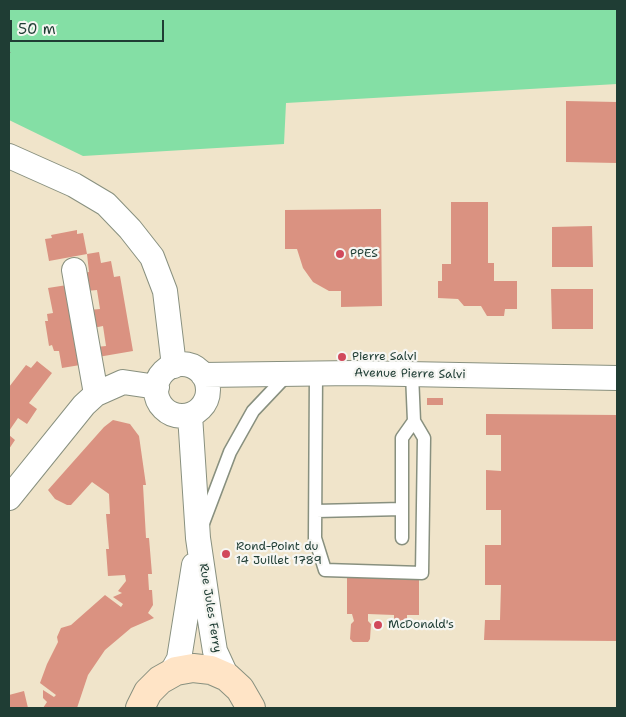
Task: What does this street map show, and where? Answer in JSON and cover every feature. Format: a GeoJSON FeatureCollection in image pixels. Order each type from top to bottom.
{"type":"FeatureCollection","features":[{"type":"Feature","properties":{"kind":"main road"},"geometry":{"type":"LineString","coordinates":[[140,708],[148,692],[160,680],[193,668],[211,670],[227,677],[240,689],[251,705]]}},
{"type":"Feature","properties":{"kind":"street"},"geometry":{"type":"LineString","coordinates":[[9,156],[74,185],[106,204],[130,229],[152,257],[165,291],[174,366]]}},
{"type":"Feature","properties":{"kind":"street"},"geometry":{"type":"LineString","coordinates":[[74,270],[96,394]]}},
{"type":"Feature","properties":{"kind":"street"},"geometry":{"type":"LineString","coordinates":[[174,366],[190,366],[203,375],[208,391],[207,399],[203,406],[190,415],[181,416],[165,410],[157,396],[157,387],[162,374],[174,366]]}},
{"type":"Feature","properties":{"kind":"street","name":"Avenue Pierre Salvi"},"geometry":{"type":"LineString","coordinates":[[203,375],[290,372],[617,378]]}},
{"type":"Feature","properties":{"kind":"street"},"geometry":{"type":"LineString","coordinates":[[9,498],[84,405],[96,394],[123,382],[157,387]]}},
{"type":"Feature","properties":{"kind":"street","name":"Rue Jules Ferry"},"geometry":{"type":"LineString","coordinates":[[190,415],[198,538],[215,651],[227,677]]}},
{"type":"Feature","properties":{"kind":"street","name":"Rue Jules Ferry"},"geometry":{"type":"LineString","coordinates":[[170,675],[179,659],[182,645],[198,538]]}},
{"type":"Feature","properties":{"kind":"lane"},"geometry":{"type":"LineString","coordinates":[[198,538],[230,452],[253,412],[290,372]]}},
{"type":"Feature","properties":{"kind":"lane"},"geometry":{"type":"LineString","coordinates":[[316,373],[315,538],[325,570],[422,573],[424,438],[414,421],[412,374]]}},
{"type":"Feature","properties":{"kind":"lane"},"geometry":{"type":"LineString","coordinates":[[402,538],[402,438],[414,421]]}},
{"type":"Feature","properties":{"kind":"lane"},"geometry":{"type":"LineString","coordinates":[[316,511],[402,509]]}},
{"type":"Feature","properties":{"kind":"green space"},"geometry":{"type":"Polygon","coordinates":[[[9,9],[617,9],[617,84],[286,103],[284,144],[83,156],[9,120],[9,9]]]}},
{"type":"Feature","properties":{"kind":"building"},"geometry":{"type":"Polygon","coordinates":[[[566,101],[617,102],[617,163],[566,162],[566,101]]]}},
{"type":"Feature","properties":{"kind":"building"},"geometry":{"type":"Polygon","coordinates":[[[451,202],[488,202],[488,263],[494,263],[494,281],[517,281],[517,309],[505,309],[504,316],[487,316],[481,306],[464,306],[458,299],[438,298],[438,281],[442,281],[442,264],[451,264],[451,202]]]}},
{"type":"Feature","properties":{"kind":"building","name":"PPES"},"geometry":{"type":"Polygon","coordinates":[[[381,209],[382,306],[341,307],[341,291],[329,291],[313,282],[303,268],[297,249],[285,249],[285,210],[381,209]]]}},
{"type":"Feature","properties":{"kind":"building"},"geometry":{"type":"Polygon","coordinates":[[[592,226],[593,267],[552,267],[552,227],[592,226]]]}},
{"type":"Feature","properties":{"kind":"building"},"geometry":{"type":"Polygon","coordinates":[[[77,230],[77,234],[83,233],[87,254],[49,261],[45,239],[52,238],[51,235],[77,230]]]}},
{"type":"Feature","properties":{"kind":"building"},"geometry":{"type":"Polygon","coordinates":[[[99,252],[101,263],[111,261],[114,277],[120,276],[133,351],[98,357],[96,347],[106,346],[103,326],[93,328],[89,310],[100,309],[97,290],[86,291],[83,273],[89,272],[87,254],[99,252]]]}},
{"type":"Feature","properties":{"kind":"building"},"geometry":{"type":"Polygon","coordinates":[[[67,285],[80,365],[62,368],[59,351],[54,351],[52,345],[49,346],[45,321],[48,321],[47,314],[53,313],[48,288],[67,285]]]}},
{"type":"Feature","properties":{"kind":"building"},"geometry":{"type":"Polygon","coordinates":[[[551,289],[593,289],[593,329],[552,329],[551,289]]]}},
{"type":"Feature","properties":{"kind":"building"},"geometry":{"type":"Polygon","coordinates":[[[37,361],[52,373],[29,403],[37,409],[27,424],[18,418],[9,431],[9,387],[26,365],[31,368],[37,361]]]}},
{"type":"Feature","properties":{"kind":"building"},"geometry":{"type":"Polygon","coordinates":[[[427,398],[443,398],[443,405],[427,405],[427,398]]]}},
{"type":"Feature","properties":{"kind":"building"},"geometry":{"type":"Polygon","coordinates":[[[486,414],[617,415],[617,641],[484,640],[485,620],[500,620],[501,585],[485,585],[485,545],[501,545],[501,510],[486,510],[486,470],[501,471],[501,435],[486,435],[486,414]]]}},
{"type":"Feature","properties":{"kind":"building"},"geometry":{"type":"Polygon","coordinates":[[[113,420],[130,424],[139,436],[146,485],[143,485],[146,538],[149,538],[152,574],[148,574],[149,590],[152,590],[153,605],[148,613],[154,618],[131,628],[105,650],[88,675],[77,708],[43,708],[47,702],[43,698],[43,690],[54,697],[56,695],[40,683],[58,642],[57,637],[61,628],[71,625],[105,595],[121,607],[123,604],[113,597],[122,593],[118,591],[126,581],[125,575],[108,576],[106,549],[109,549],[106,514],[110,514],[109,494],[92,482],[71,505],[67,505],[55,499],[48,490],[104,427],[113,420]]]}},
{"type":"Feature","properties":{"kind":"building"},"geometry":{"type":"Polygon","coordinates":[[[9,435],[15,440],[9,449],[9,435]]]}},
{"type":"Feature","properties":{"kind":"building"},"geometry":{"type":"Polygon","coordinates":[[[347,575],[408,576],[408,579],[419,579],[419,615],[407,615],[407,626],[394,624],[394,615],[368,614],[368,621],[371,624],[370,639],[368,642],[353,642],[350,639],[351,624],[354,621],[352,614],[347,614],[347,575]]]}},
{"type":"Feature","properties":{"kind":"building"},"geometry":{"type":"Polygon","coordinates":[[[24,691],[28,708],[9,708],[9,695],[24,691]]]}},
{"type":"Feature","properties":{"kind":"place","name":"PPES"},"geometry":{"type":"Point","coordinates":[340,254]}},
{"type":"Feature","properties":{"kind":"place","name":"Pierre Salvi"},"geometry":{"type":"Point","coordinates":[342,357]}},
{"type":"Feature","properties":{"kind":"place","name":"Rond-Point du 14 Juillet 1789"},"geometry":{"type":"Point","coordinates":[226,554]}},
{"type":"Feature","properties":{"kind":"place","name":"McDonald's"},"geometry":{"type":"Point","coordinates":[378,625]}}]}
